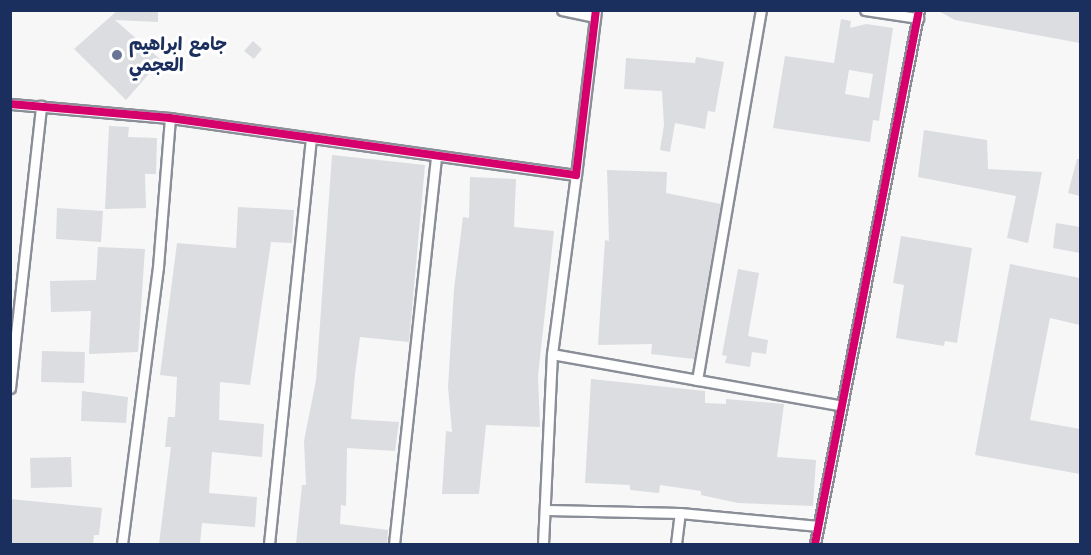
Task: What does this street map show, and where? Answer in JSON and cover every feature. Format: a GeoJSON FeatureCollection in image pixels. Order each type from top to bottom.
{"type":"FeatureCollection","features":[{"type":"Feature","properties":{"kind":"street"},"geometry":{"type":"LineString","coordinates":[[543,544],[548,510],[552,354],[596,14],[562,10]]}},
{"type":"Feature","properties":{"kind":"street"},"geometry":{"type":"LineString","coordinates":[[697,380],[761,10]]}},
{"type":"Feature","properties":{"kind":"street"},"geometry":{"type":"LineString","coordinates":[[815,544],[839,405],[918,14],[865,10]]}},
{"type":"Feature","properties":{"kind":"street"},"geometry":{"type":"LineString","coordinates":[[10,104],[170,118],[311,141],[576,175]]}},
{"type":"Feature","properties":{"kind":"street"},"geometry":{"type":"LineString","coordinates":[[10,388],[41,106]]}},
{"type":"Feature","properties":{"kind":"street"},"geometry":{"type":"LineString","coordinates":[[122,544],[158,267],[170,118]]}},
{"type":"Feature","properties":{"kind":"street"},"geometry":{"type":"LineString","coordinates":[[269,544],[311,141]]}},
{"type":"Feature","properties":{"kind":"street"},"geometry":{"type":"LineString","coordinates":[[394,544],[436,158]]}},
{"type":"Feature","properties":{"kind":"street"},"geometry":{"type":"LineString","coordinates":[[552,354],[839,405]]}},
{"type":"Feature","properties":{"kind":"street"},"geometry":{"type":"LineString","coordinates":[[548,510],[680,513],[818,526]]}},
{"type":"Feature","properties":{"kind":"street"},"geometry":{"type":"LineString","coordinates":[[676,544],[680,513]]}},
{"type":"Feature","properties":{"kind":"building","name":"جامع ابراهيم العجمي"},"geometry":{"type":"Polygon","coordinates":[[[118,10],[158,10],[158,22],[115,20],[161,60],[126,100],[74,49],[118,10]]]}},
{"type":"Feature","properties":{"kind":"building"},"geometry":{"type":"Polygon","coordinates":[[[937,10],[1080,10],[1080,43],[955,20],[937,10]]]}},
{"type":"Feature","properties":{"kind":"building"},"geometry":{"type":"Polygon","coordinates":[[[841,19],[851,21],[850,28],[866,24],[893,28],[879,121],[873,120],[870,142],[773,128],[785,56],[834,63],[841,19]],[[849,70],[845,94],[869,98],[873,74],[849,70]]]}},
{"type":"Feature","properties":{"kind":"building"},"geometry":{"type":"Polygon","coordinates":[[[253,41],[262,49],[254,59],[244,51],[253,41]]]}},
{"type":"Feature","properties":{"kind":"building"},"geometry":{"type":"Polygon","coordinates":[[[696,57],[724,62],[715,112],[708,111],[705,129],[675,123],[670,152],[660,150],[664,125],[662,91],[624,89],[626,58],[695,63],[696,57]]]}},
{"type":"Feature","properties":{"kind":"building"},"geometry":{"type":"Polygon","coordinates":[[[109,126],[129,127],[128,137],[157,138],[156,174],[145,174],[146,208],[105,209],[109,126]]]}},
{"type":"Feature","properties":{"kind":"building"},"geometry":{"type":"Polygon","coordinates":[[[924,130],[987,140],[988,169],[1042,172],[1028,243],[1007,238],[1016,196],[918,177],[924,130]]]}},
{"type":"Feature","properties":{"kind":"building"},"geometry":{"type":"Polygon","coordinates":[[[332,155],[425,165],[409,342],[360,337],[355,374],[351,419],[399,422],[395,451],[347,448],[346,506],[341,505],[340,524],[388,530],[387,544],[296,544],[302,485],[306,485],[304,441],[316,380],[332,155]]]}},
{"type":"Feature","properties":{"kind":"building"},"geometry":{"type":"Polygon","coordinates":[[[1077,159],[1080,159],[1080,196],[1068,193],[1077,159]]]}},
{"type":"Feature","properties":{"kind":"building"},"geometry":{"type":"Polygon","coordinates":[[[607,170],[667,172],[666,193],[721,204],[694,359],[651,354],[652,344],[598,345],[605,240],[609,241],[607,170]]]}},
{"type":"Feature","properties":{"kind":"building"},"geometry":{"type":"Polygon","coordinates":[[[470,177],[516,179],[514,227],[554,231],[538,376],[540,427],[486,425],[479,494],[442,494],[446,431],[452,432],[448,387],[454,289],[463,217],[469,218],[470,177]]]}},
{"type":"Feature","properties":{"kind":"building"},"geometry":{"type":"Polygon","coordinates":[[[238,207],[294,210],[292,243],[271,242],[250,385],[220,382],[219,420],[264,424],[262,457],[212,452],[209,493],[257,497],[255,527],[202,523],[200,544],[159,544],[171,447],[165,447],[168,417],[175,417],[177,377],[160,375],[177,243],[236,248],[238,207]]]}},
{"type":"Feature","properties":{"kind":"building"},"geometry":{"type":"Polygon","coordinates":[[[57,208],[103,211],[101,242],[56,239],[57,208]]]}},
{"type":"Feature","properties":{"kind":"building"},"geometry":{"type":"Polygon","coordinates":[[[1056,223],[1080,227],[1080,253],[1053,248],[1056,223]]]}},
{"type":"Feature","properties":{"kind":"building"},"geometry":{"type":"Polygon","coordinates":[[[901,236],[972,248],[957,343],[945,341],[944,346],[896,338],[904,285],[893,283],[901,236]]]}},
{"type":"Feature","properties":{"kind":"building"},"geometry":{"type":"Polygon","coordinates":[[[98,247],[145,249],[138,352],[89,354],[91,311],[51,312],[50,281],[96,280],[98,247]]]}},
{"type":"Feature","properties":{"kind":"building"},"geometry":{"type":"Polygon","coordinates":[[[1010,264],[1080,278],[1080,325],[1050,318],[1030,420],[1080,429],[1080,474],[975,455],[1010,264]]]}},
{"type":"Feature","properties":{"kind":"building"},"geometry":{"type":"Polygon","coordinates":[[[738,269],[759,273],[748,336],[768,340],[766,354],[752,352],[750,367],[725,363],[727,356],[722,355],[738,269]]]}},
{"type":"Feature","properties":{"kind":"building"},"geometry":{"type":"Polygon","coordinates":[[[42,351],[85,352],[84,383],[41,382],[42,351]]]}},
{"type":"Feature","properties":{"kind":"building"},"geometry":{"type":"Polygon","coordinates":[[[591,379],[705,391],[705,403],[726,404],[726,399],[784,404],[777,457],[816,460],[813,506],[738,503],[701,495],[701,491],[660,485],[659,493],[630,490],[630,485],[585,483],[591,379]]]}},
{"type":"Feature","properties":{"kind":"building"},"geometry":{"type":"Polygon","coordinates":[[[82,391],[128,397],[126,423],[81,421],[82,391]]]}},
{"type":"Feature","properties":{"kind":"building"},"geometry":{"type":"Polygon","coordinates":[[[71,457],[72,487],[31,488],[30,458],[71,457]]]}},
{"type":"Feature","properties":{"kind":"building"},"geometry":{"type":"Polygon","coordinates":[[[10,499],[102,508],[99,535],[94,535],[93,544],[10,544],[10,499]]]}},
{"type":"Feature","properties":{"kind":"cycle path"},"geometry":{"type":"LineString","coordinates":[[10,104],[170,118],[576,175],[596,10]]}},
{"type":"Feature","properties":{"kind":"cycle path"},"geometry":{"type":"LineString","coordinates":[[815,544],[919,10]]}},
{"type":"Feature","properties":{"kind":"place","name":"جامع ابراهيم العجمي"},"geometry":{"type":"Point","coordinates":[117,55]}}]}
